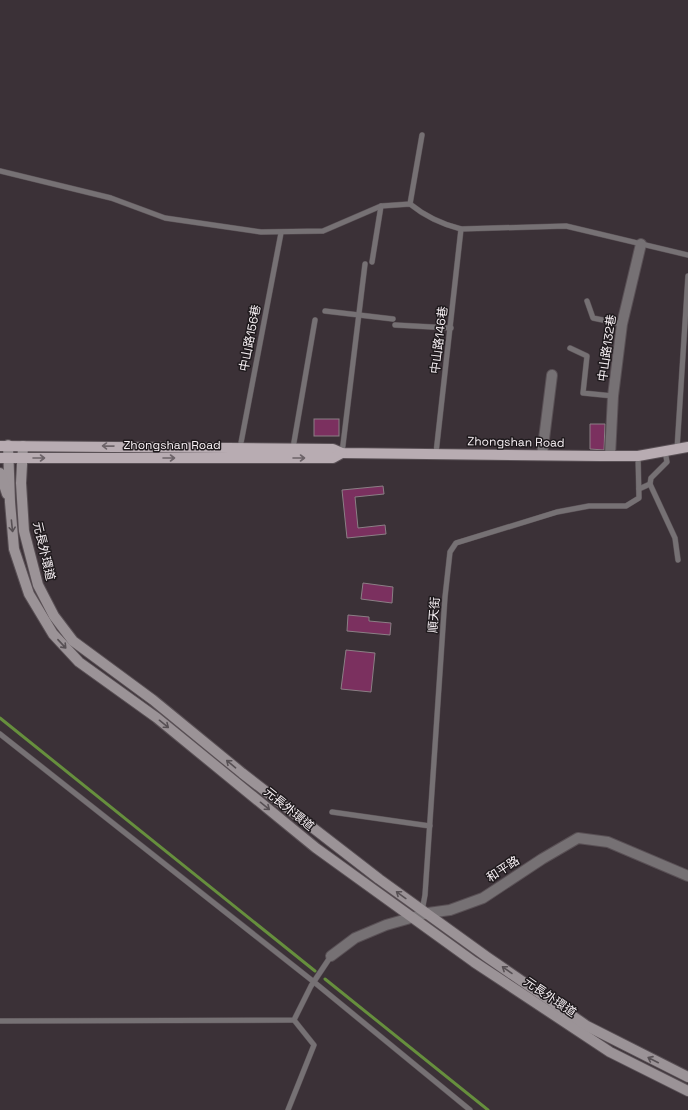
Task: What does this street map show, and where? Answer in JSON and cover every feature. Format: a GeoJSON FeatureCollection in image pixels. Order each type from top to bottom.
{"type":"FeatureCollection","features":[{"type":"Feature","properties":{"kind":"main road","name":"Zhongshan Road"},"geometry":{"type":"LineString","coordinates":[[4,446],[293,448],[332,449],[342,453],[610,456],[638,456],[688,447]]}},
{"type":"Feature","properties":{"kind":"main road","name":"Zhongshan Road"},"geometry":{"type":"LineString","coordinates":[[5,458],[334,458],[342,453]]}},
{"type":"Feature","properties":{"kind":"street","name":"中山路132巷"},"geometry":{"type":"LineString","coordinates":[[610,456],[613,396],[622,324],[641,244]]}},
{"type":"Feature","properties":{"kind":"street"},"geometry":{"type":"LineString","coordinates":[[542,455],[552,375]]}},
{"type":"Feature","properties":{"kind":"street","name":"元長外環道"},"geometry":{"type":"LineString","coordinates":[[4,446],[14,549],[29,594],[53,634],[79,662],[157,718],[316,848],[474,962],[610,1052],[688,1091]]}},
{"type":"Feature","properties":{"kind":"street","name":"元長外環道"},"geometry":{"type":"LineString","coordinates":[[23,446],[21,483],[24,531],[38,585],[54,616],[73,641],[164,708],[242,773],[425,912],[587,1026],[688,1077]]}},
{"type":"Feature","properties":{"kind":"street"},"geometry":{"type":"LineString","coordinates":[[0,473],[10,502]]}},
{"type":"Feature","properties":{"kind":"street","name":"和平路"},"geometry":{"type":"LineString","coordinates":[[331,956],[355,938],[386,925],[414,918],[425,912],[450,910],[483,898],[542,859],[578,838],[608,842],[688,876]]}},
{"type":"Feature","properties":{"kind":"lane"},"geometry":{"type":"LineString","coordinates":[[410,204],[422,135]]}},
{"type":"Feature","properties":{"kind":"lane"},"geometry":{"type":"LineString","coordinates":[[0,171],[111,198],[165,218],[261,232],[281,233],[323,231],[381,206],[410,204],[426,217],[445,225],[461,229],[566,226],[688,256]]}},
{"type":"Feature","properties":{"kind":"lane"},"geometry":{"type":"LineString","coordinates":[[372,262],[381,206]]}},
{"type":"Feature","properties":{"kind":"lane","name":"中山路146巷"},"geometry":{"type":"LineString","coordinates":[[436,454],[461,229]]}},
{"type":"Feature","properties":{"kind":"lane","name":"中山路156巷"},"geometry":{"type":"LineString","coordinates":[[240,448],[281,233]]}},
{"type":"Feature","properties":{"kind":"lane"},"geometry":{"type":"LineString","coordinates":[[342,453],[365,264]]}},
{"type":"Feature","properties":{"kind":"lane"},"geometry":{"type":"LineString","coordinates":[[677,449],[688,276]]}},
{"type":"Feature","properties":{"kind":"lane"},"geometry":{"type":"LineString","coordinates":[[588,301],[593,318],[622,324]]}},
{"type":"Feature","properties":{"kind":"lane"},"geometry":{"type":"LineString","coordinates":[[325,311],[393,319]]}},
{"type":"Feature","properties":{"kind":"lane"},"geometry":{"type":"LineString","coordinates":[[293,448],[315,320]]}},
{"type":"Feature","properties":{"kind":"lane"},"geometry":{"type":"LineString","coordinates":[[395,325],[451,328]]}},
{"type":"Feature","properties":{"kind":"lane"},"geometry":{"type":"LineString","coordinates":[[570,348],[587,356],[583,393],[613,396]]}},
{"type":"Feature","properties":{"kind":"lane"},"geometry":{"type":"LineString","coordinates":[[665,451],[667,462],[651,478],[650,484],[675,538],[678,560]]}},
{"type":"Feature","properties":{"kind":"lane"},"geometry":{"type":"LineString","coordinates":[[638,456],[639,489],[650,484]]}},
{"type":"Feature","properties":{"kind":"lane","name":"順天街"},"geometry":{"type":"LineString","coordinates":[[425,912],[445,597],[450,552],[456,543],[557,512],[589,506],[626,506],[639,498],[639,489]]}},
{"type":"Feature","properties":{"kind":"lane"},"geometry":{"type":"LineString","coordinates":[[0,734],[314,982],[470,1110]]}},
{"type":"Feature","properties":{"kind":"lane"},"geometry":{"type":"LineString","coordinates":[[332,812],[430,826]]}},
{"type":"Feature","properties":{"kind":"lane"},"geometry":{"type":"LineString","coordinates":[[294,1020],[314,982],[331,956]]}},
{"type":"Feature","properties":{"kind":"lane"},"geometry":{"type":"LineString","coordinates":[[0,1021],[294,1020]]}},
{"type":"Feature","properties":{"kind":"lane"},"geometry":{"type":"LineString","coordinates":[[288,1110],[314,1045],[294,1020]]}},
{"type":"Feature","properties":{"kind":"building"},"geometry":{"type":"Polygon","coordinates":[[[314,419],[339,419],[339,436],[314,436],[314,419]]]}},
{"type":"Feature","properties":{"kind":"building"},"geometry":{"type":"Polygon","coordinates":[[[590,424],[605,424],[604,450],[590,449],[590,424]]]}},
{"type":"Feature","properties":{"kind":"building"},"geometry":{"type":"Polygon","coordinates":[[[383,486],[384,494],[355,497],[358,528],[385,525],[386,534],[347,538],[342,490],[383,486]]]}},
{"type":"Feature","properties":{"kind":"building"},"geometry":{"type":"Polygon","coordinates":[[[363,583],[393,587],[392,603],[361,599],[363,583]]]}},
{"type":"Feature","properties":{"kind":"building"},"geometry":{"type":"Polygon","coordinates":[[[348,615],[369,617],[369,621],[391,623],[390,635],[347,631],[348,615]]]}},
{"type":"Feature","properties":{"kind":"building"},"geometry":{"type":"Polygon","coordinates":[[[346,650],[375,653],[371,692],[341,689],[346,650]]]}},
{"type":"Feature","properties":{"kind":"waterway"},"geometry":{"type":"LineString","coordinates":[[0,718],[315,971]]}},
{"type":"Feature","properties":{"kind":"waterway"},"geometry":{"type":"LineString","coordinates":[[325,979],[488,1110]]}}]}
